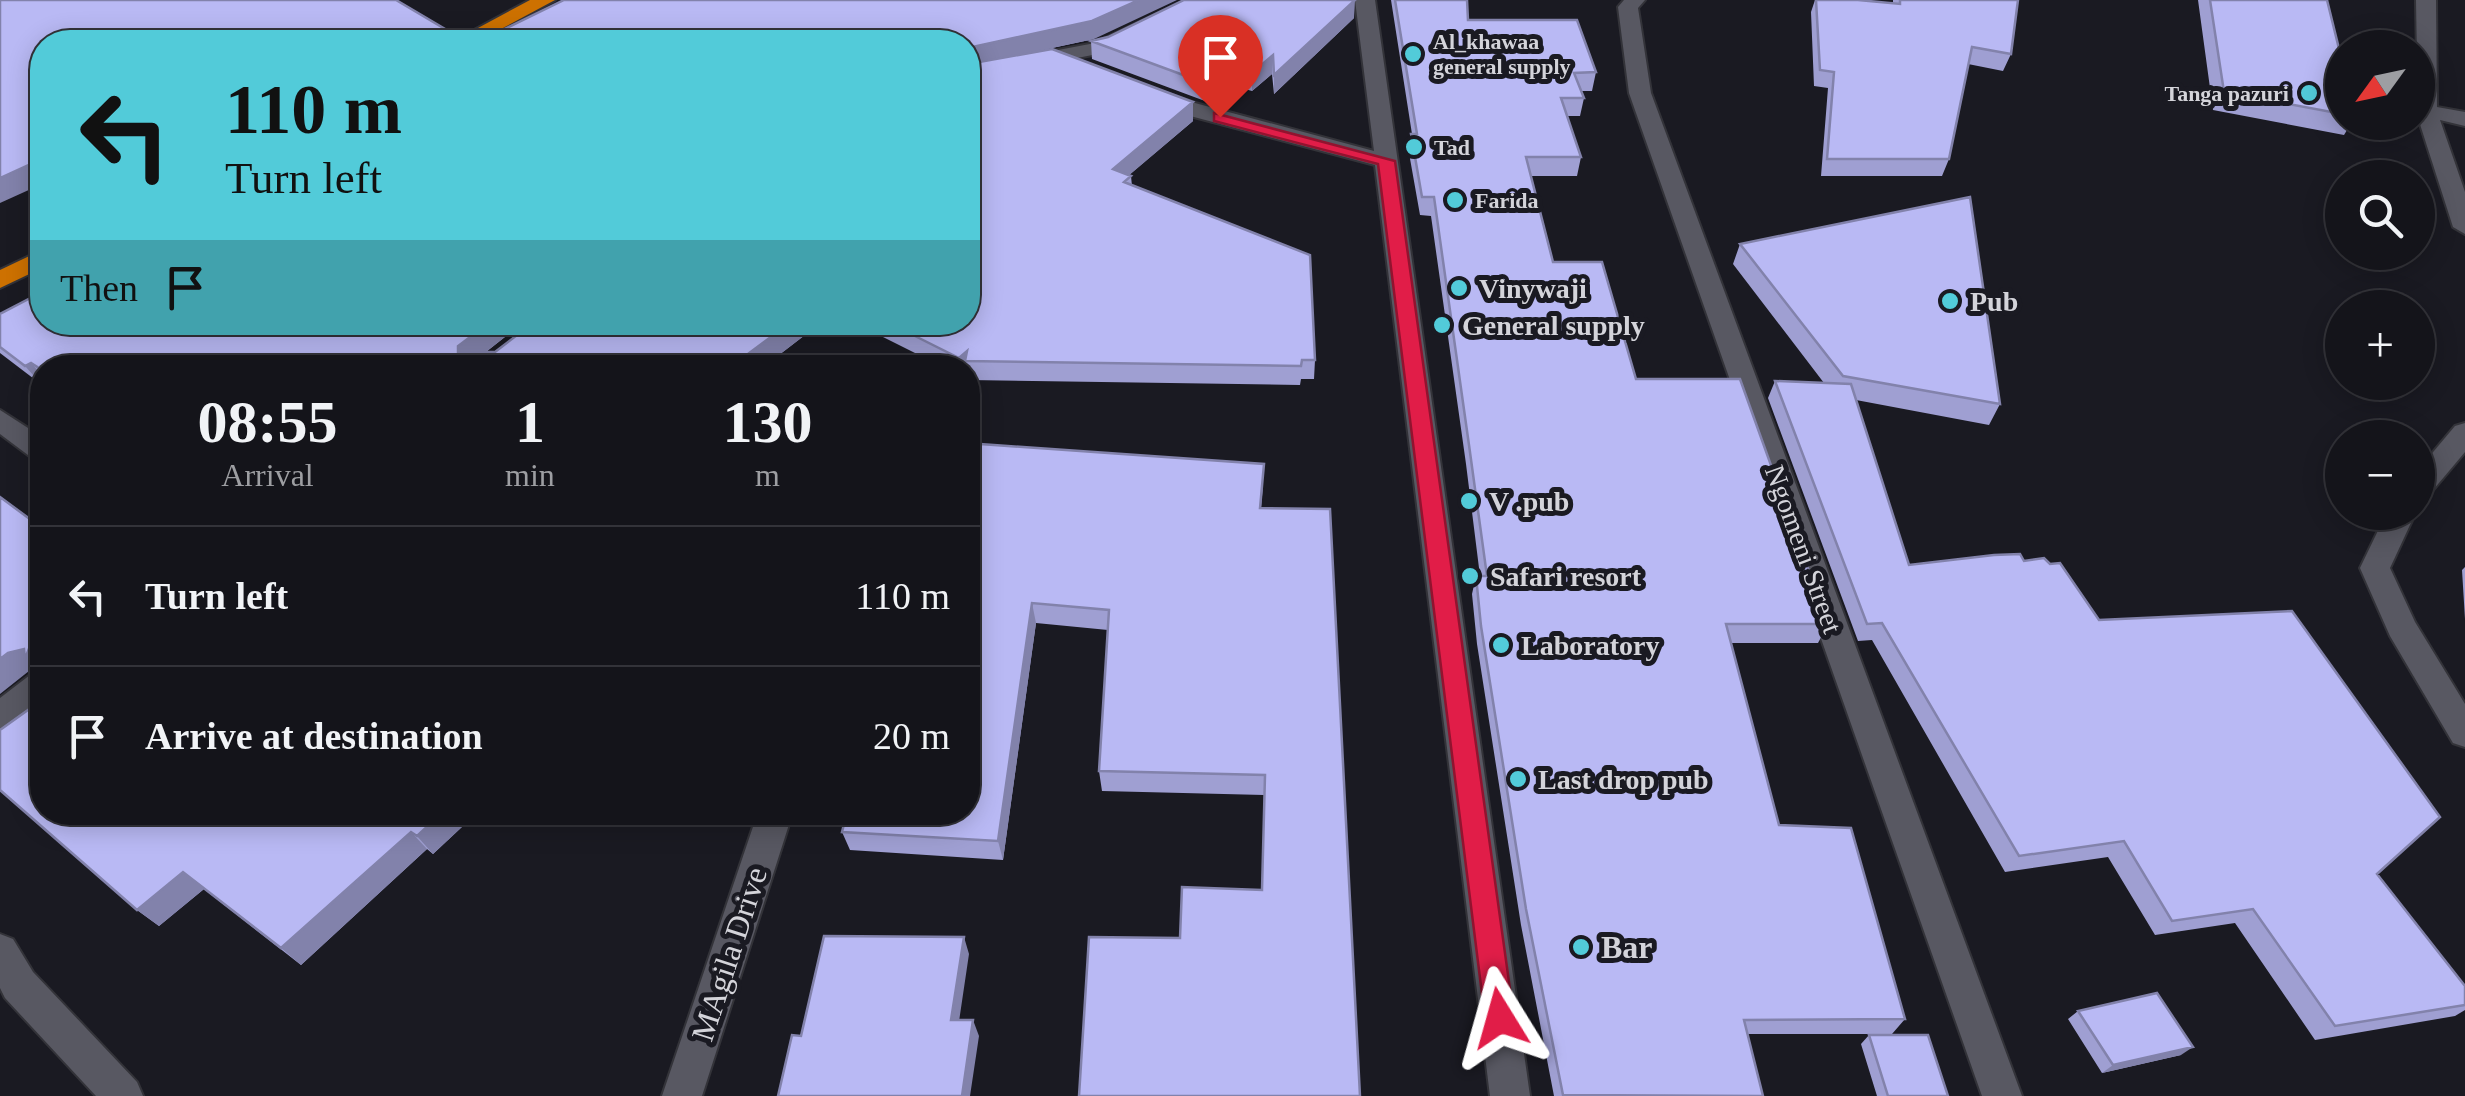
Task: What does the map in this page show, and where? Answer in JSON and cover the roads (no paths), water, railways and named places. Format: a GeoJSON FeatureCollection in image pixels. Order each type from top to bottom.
{"type":"FeatureCollection","features":[{"type":"Feature","properties":{"kind":"highway"},"geometry":{"type":"LineString","coordinates":[[486,30],[545,0]]}},
{"type":"Feature","properties":{"kind":"highway"},"geometry":{"type":"LineString","coordinates":[[0,280],[30,264]]}},
{"type":"Feature","properties":{"kind":"street"},"geometry":{"type":"LineString","coordinates":[[980,71],[1101,48],[1202,0]]}},
{"type":"Feature","properties":{"kind":"street"},"geometry":{"type":"LineString","coordinates":[[1365,0],[1510,1096]]}},
{"type":"Feature","properties":{"kind":"street","name":"Ngomeni Street"},"geometry":{"type":"LineString","coordinates":[[1636,0],[1628,7],[1640,93],[2002,1096]]}},
{"type":"Feature","properties":{"kind":"street"},"geometry":{"type":"LineString","coordinates":[[2426,0],[2426,30]]}},
{"type":"Feature","properties":{"kind":"street"},"geometry":{"type":"LineString","coordinates":[[1055,56],[1088,69]]}},
{"type":"Feature","properties":{"kind":"street"},"geometry":{"type":"LineString","coordinates":[[1138,89],[1187,108],[1386,161]]}},
{"type":"Feature","properties":{"kind":"street"},"geometry":{"type":"LineString","coordinates":[[2435,113],[2465,119]]}},
{"type":"Feature","properties":{"kind":"street"},"geometry":{"type":"LineString","coordinates":[[2435,138],[2465,227]]}},
{"type":"Feature","properties":{"kind":"street"},"geometry":{"type":"LineString","coordinates":[[0,420],[30,442]]}},
{"type":"Feature","properties":{"kind":"street"},"geometry":{"type":"LineString","coordinates":[[2435,469],[2465,433]]}},
{"type":"Feature","properties":{"kind":"street"},"geometry":{"type":"LineString","coordinates":[[2393,530],[2375,568],[2401,626],[2465,732]]}},
{"type":"Feature","properties":{"kind":"street"},"geometry":{"type":"LineString","coordinates":[[0,716],[30,693]]}},
{"type":"Feature","properties":{"kind":"street","name":"MAgila Drive"},"geometry":{"type":"LineString","coordinates":[[682,1096],[772,825]]}},
{"type":"Feature","properties":{"kind":"street"},"geometry":{"type":"LineString","coordinates":[[0,952],[19,986],[123,1096]]}},
{"type":"Feature","properties":{"kind":"place","name":"Al_khawaa general supply"},"geometry":{"type":"Point","coordinates":[1413,54]}},
{"type":"Feature","properties":{"kind":"place","name":"Tanga pazuri"},"geometry":{"type":"Point","coordinates":[2309,93]}},
{"type":"Feature","properties":{"kind":"place","name":"Tad"},"geometry":{"type":"Point","coordinates":[1414,147]}},
{"type":"Feature","properties":{"kind":"place","name":"Farida"},"geometry":{"type":"Point","coordinates":[1455,200]}},
{"type":"Feature","properties":{"kind":"place","name":"Vinywaji"},"geometry":{"type":"Point","coordinates":[1459,288]}},
{"type":"Feature","properties":{"kind":"place","name":"Pub"},"geometry":{"type":"Point","coordinates":[1950,301]}},
{"type":"Feature","properties":{"kind":"place","name":"General supply"},"geometry":{"type":"Point","coordinates":[1442,325]}},
{"type":"Feature","properties":{"kind":"place","name":"V .pub"},"geometry":{"type":"Point","coordinates":[1469,501]}},
{"type":"Feature","properties":{"kind":"place","name":"Safari resort"},"geometry":{"type":"Point","coordinates":[1470,576]}},
{"type":"Feature","properties":{"kind":"place","name":"Laboratory"},"geometry":{"type":"Point","coordinates":[1501,645]}},
{"type":"Feature","properties":{"kind":"place","name":"Last drop pub"},"geometry":{"type":"Point","coordinates":[1518,779]}},
{"type":"Feature","properties":{"kind":"place","name":"Bar"},"geometry":{"type":"Point","coordinates":[1581,947]}}]}
